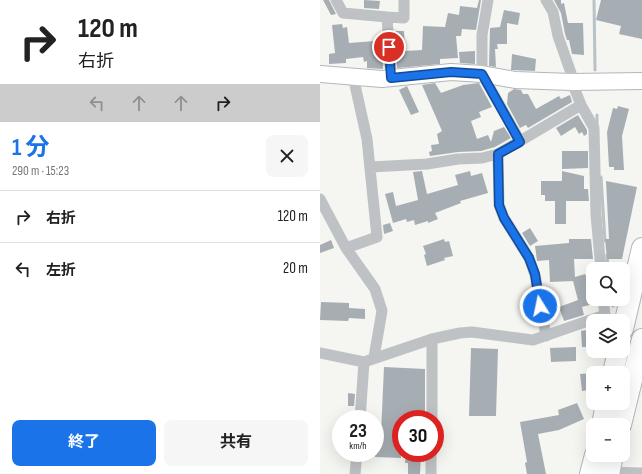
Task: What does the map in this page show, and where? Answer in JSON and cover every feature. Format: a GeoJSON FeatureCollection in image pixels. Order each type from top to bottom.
{"type":"FeatureCollection","features":[{"type":"Feature","properties":{"kind":"highway"},"geometry":{"type":"LineString","coordinates":[[627,314],[642,248]]}},
{"type":"Feature","properties":{"kind":"highway"},"geometry":{"type":"LineString","coordinates":[[623,418],[642,339]]}},
{"type":"Feature","properties":{"kind":"main road"},"geometry":{"type":"LineString","coordinates":[[320,74],[391,78],[451,72],[482,74],[515,80],[572,82],[642,81]]}},
{"type":"Feature","properties":{"kind":"street"},"geometry":{"type":"LineString","coordinates":[[336,0],[343,14],[404,18],[404,0]]}},
{"type":"Feature","properties":{"kind":"street"},"geometry":{"type":"LineString","coordinates":[[488,0],[482,36],[482,74],[520,142]]}},
{"type":"Feature","properties":{"kind":"street"},"geometry":{"type":"LineString","coordinates":[[546,0],[553,12],[558,36],[571,73],[572,82],[581,105],[594,128],[596,215],[599,262]]}},
{"type":"Feature","properties":{"kind":"street"},"geometry":{"type":"LineString","coordinates":[[387,17],[391,78]]}},
{"type":"Feature","properties":{"kind":"street"},"geometry":{"type":"LineString","coordinates":[[346,248],[377,237],[367,139],[353,76]]}},
{"type":"Feature","properties":{"kind":"street"},"geometry":{"type":"LineString","coordinates":[[371,167],[427,164],[458,159],[482,158],[498,154],[581,105]]}},
{"type":"Feature","properties":{"kind":"street"},"geometry":{"type":"LineString","coordinates":[[498,154],[499,205],[504,218],[529,258],[535,274],[546,336]]}},
{"type":"Feature","properties":{"kind":"street"},"geometry":{"type":"LineString","coordinates":[[320,199],[346,248],[375,289],[382,311],[369,360],[361,410]]}},
{"type":"Feature","properties":{"kind":"street"},"geometry":{"type":"LineString","coordinates":[[320,353],[369,360],[432,339],[460,333],[472,332],[533,340],[586,324]]}},
{"type":"Feature","properties":{"kind":"street"},"geometry":{"type":"LineString","coordinates":[[432,339],[432,410]]}},
{"type":"Feature","properties":{"kind":"street"},"geometry":{"type":"LineString","coordinates":[[355,474],[356,462]]}},
{"type":"Feature","properties":{"kind":"street"},"geometry":{"type":"LineString","coordinates":[[431,474],[432,462]]}},
{"type":"Feature","properties":{"kind":"street"},"geometry":{"type":"LineString","coordinates":[[599,468],[642,473]]}},
{"type":"Feature","properties":{"kind":"building"},"geometry":{"type":"Polygon","coordinates":[[[323,0],[329,0],[336,14],[331,15],[323,0]]]}},
{"type":"Feature","properties":{"kind":"building"},"geometry":{"type":"Polygon","coordinates":[[[364,0],[380,1],[379,9],[364,8],[364,0]]]}},
{"type":"Feature","properties":{"kind":"building"},"geometry":{"type":"Polygon","coordinates":[[[479,0],[481,0],[476,30],[462,29],[461,36],[456,36],[458,58],[440,59],[440,64],[397,68],[395,31],[404,31],[405,51],[422,50],[423,26],[445,27],[448,13],[459,15],[460,6],[477,8],[479,0]]]}},
{"type":"Feature","properties":{"kind":"building"},"geometry":{"type":"Polygon","coordinates":[[[554,0],[561,0],[561,4],[564,3],[568,23],[583,23],[584,55],[572,54],[569,40],[567,40],[565,34],[561,13],[554,0]]]}},
{"type":"Feature","properties":{"kind":"building"},"geometry":{"type":"Polygon","coordinates":[[[601,0],[642,0],[642,39],[619,34],[621,26],[596,20],[601,0]]]}},
{"type":"Feature","properties":{"kind":"building"},"geometry":{"type":"Polygon","coordinates":[[[504,10],[520,13],[518,25],[507,23],[507,44],[497,44],[498,49],[495,49],[496,67],[489,66],[490,28],[500,27],[504,10]]]}},
{"type":"Feature","properties":{"kind":"building"},"geometry":{"type":"Polygon","coordinates":[[[342,24],[343,28],[347,27],[349,43],[375,41],[375,46],[382,45],[383,69],[367,68],[367,61],[364,62],[363,57],[346,59],[346,63],[329,64],[329,54],[335,53],[332,25],[342,24]]]}},
{"type":"Feature","properties":{"kind":"building"},"geometry":{"type":"Polygon","coordinates":[[[475,51],[475,64],[460,63],[459,52],[475,51]]]}},
{"type":"Feature","properties":{"kind":"building"},"geometry":{"type":"Polygon","coordinates":[[[512,54],[536,59],[535,71],[511,70],[512,54]]]}},
{"type":"Feature","properties":{"kind":"building"},"geometry":{"type":"Polygon","coordinates":[[[435,83],[441,93],[463,85],[479,83],[492,107],[479,112],[481,117],[471,121],[477,139],[488,135],[491,142],[494,131],[504,127],[511,138],[495,147],[481,151],[458,152],[430,156],[429,152],[432,151],[431,145],[439,144],[437,134],[442,131],[422,85],[435,83]]]}},
{"type":"Feature","properties":{"kind":"building"},"geometry":{"type":"Polygon","coordinates":[[[407,86],[419,112],[411,115],[399,90],[407,86]]]}},
{"type":"Feature","properties":{"kind":"building"},"geometry":{"type":"Polygon","coordinates":[[[514,89],[521,90],[523,94],[528,94],[536,109],[559,96],[561,99],[570,95],[572,102],[528,128],[526,125],[520,128],[507,104],[508,93],[514,89]]]}},
{"type":"Feature","properties":{"kind":"building"},"geometry":{"type":"Polygon","coordinates":[[[618,106],[629,109],[622,136],[624,170],[614,170],[614,167],[609,167],[607,132],[613,108],[617,109],[618,106]]]}},
{"type":"Feature","properties":{"kind":"building"},"geometry":{"type":"Polygon","coordinates":[[[578,115],[587,130],[587,134],[584,136],[582,132],[579,134],[575,127],[561,136],[556,128],[578,115]]]}},
{"type":"Feature","properties":{"kind":"building"},"geometry":{"type":"Polygon","coordinates":[[[562,151],[588,151],[588,168],[562,169],[562,151]]]}},
{"type":"Feature","properties":{"kind":"building"},"geometry":{"type":"Polygon","coordinates":[[[422,171],[427,194],[458,185],[455,175],[470,171],[471,176],[482,173],[488,193],[460,201],[461,203],[435,213],[438,219],[428,223],[428,221],[415,225],[414,220],[407,222],[406,219],[393,223],[385,194],[393,192],[396,206],[418,200],[413,172],[422,171]]]}},
{"type":"Feature","properties":{"kind":"building"},"geometry":{"type":"Polygon","coordinates":[[[562,171],[584,176],[584,189],[588,189],[589,201],[566,201],[566,224],[555,224],[555,201],[545,201],[545,195],[541,195],[541,181],[562,181],[562,171]]]}},
{"type":"Feature","properties":{"kind":"building"},"geometry":{"type":"Polygon","coordinates":[[[606,181],[637,187],[622,259],[607,259],[605,239],[609,239],[606,181]]]}},
{"type":"Feature","properties":{"kind":"building"},"geometry":{"type":"Polygon","coordinates":[[[390,223],[393,231],[384,234],[383,225],[390,223]]]}},
{"type":"Feature","properties":{"kind":"building"},"geometry":{"type":"Polygon","coordinates":[[[530,228],[538,241],[530,246],[522,233],[530,228]]]}},
{"type":"Feature","properties":{"kind":"building"},"geometry":{"type":"Polygon","coordinates":[[[444,239],[445,242],[449,241],[453,256],[444,258],[445,260],[427,266],[424,255],[426,254],[423,246],[444,239]]]}},
{"type":"Feature","properties":{"kind":"building"},"geometry":{"type":"Polygon","coordinates":[[[569,239],[591,239],[593,259],[574,259],[575,277],[585,274],[586,276],[586,306],[582,307],[584,315],[564,321],[559,307],[578,300],[573,281],[550,282],[549,260],[537,261],[535,246],[569,243],[569,239]]]}},
{"type":"Feature","properties":{"kind":"building"},"geometry":{"type":"Polygon","coordinates":[[[331,240],[334,248],[320,253],[320,245],[331,240]]]}},
{"type":"Feature","properties":{"kind":"building"},"geometry":{"type":"Polygon","coordinates":[[[321,302],[349,303],[349,308],[365,309],[365,319],[349,318],[348,321],[320,320],[321,302]]]}},
{"type":"Feature","properties":{"kind":"building"},"geometry":{"type":"Polygon","coordinates":[[[586,330],[586,347],[582,347],[581,331],[586,330]]]}},
{"type":"Feature","properties":{"kind":"building"},"geometry":{"type":"Polygon","coordinates":[[[576,347],[576,361],[551,362],[550,348],[576,347]]]}},
{"type":"Feature","properties":{"kind":"building"},"geometry":{"type":"Polygon","coordinates":[[[471,348],[498,349],[496,416],[469,416],[471,348]]]}},
{"type":"Feature","properties":{"kind":"building"},"geometry":{"type":"Polygon","coordinates":[[[384,367],[425,369],[425,410],[392,410],[392,458],[384,457],[384,410],[382,410],[384,367]]]}},
{"type":"Feature","properties":{"kind":"building"},"geometry":{"type":"Polygon","coordinates":[[[580,374],[586,374],[586,390],[582,391],[580,374]]]}},
{"type":"Feature","properties":{"kind":"building"},"geometry":{"type":"Polygon","coordinates":[[[348,393],[355,394],[354,406],[348,406],[348,393]]]}},
{"type":"Feature","properties":{"kind":"building"},"geometry":{"type":"Polygon","coordinates":[[[577,403],[584,419],[559,430],[538,434],[546,474],[527,474],[525,463],[527,462],[520,422],[559,415],[558,410],[577,403]]]}},
{"type":"Feature","properties":{"kind":"building"},"geometry":{"type":"Polygon","coordinates":[[[421,462],[420,474],[408,474],[408,463],[405,463],[421,462]]]}},
{"type":"Feature","properties":{"kind":"waterway"},"geometry":{"type":"LineString","coordinates":[[594,0],[595,70]]}},
{"type":"Feature","properties":{"kind":"waterway"},"geometry":{"type":"LineString","coordinates":[[597,115],[597,126]]}},
{"type":"Feature","properties":{"kind":"waterway"},"geometry":{"type":"LineString","coordinates":[[601,177],[605,241]]}},
{"type":"Feature","properties":{"kind":"waterway"},"geometry":{"type":"LineString","coordinates":[[607,255],[608,262]]}},
{"type":"Feature","properties":{"kind":"route"},"geometry":{"type":"LineString","coordinates":[[389,47],[391,78],[418,74],[451,72],[482,74],[494,98],[520,142],[498,154],[500,169],[498,196],[499,205],[504,218],[529,258],[535,274],[540,306]]}}]}
